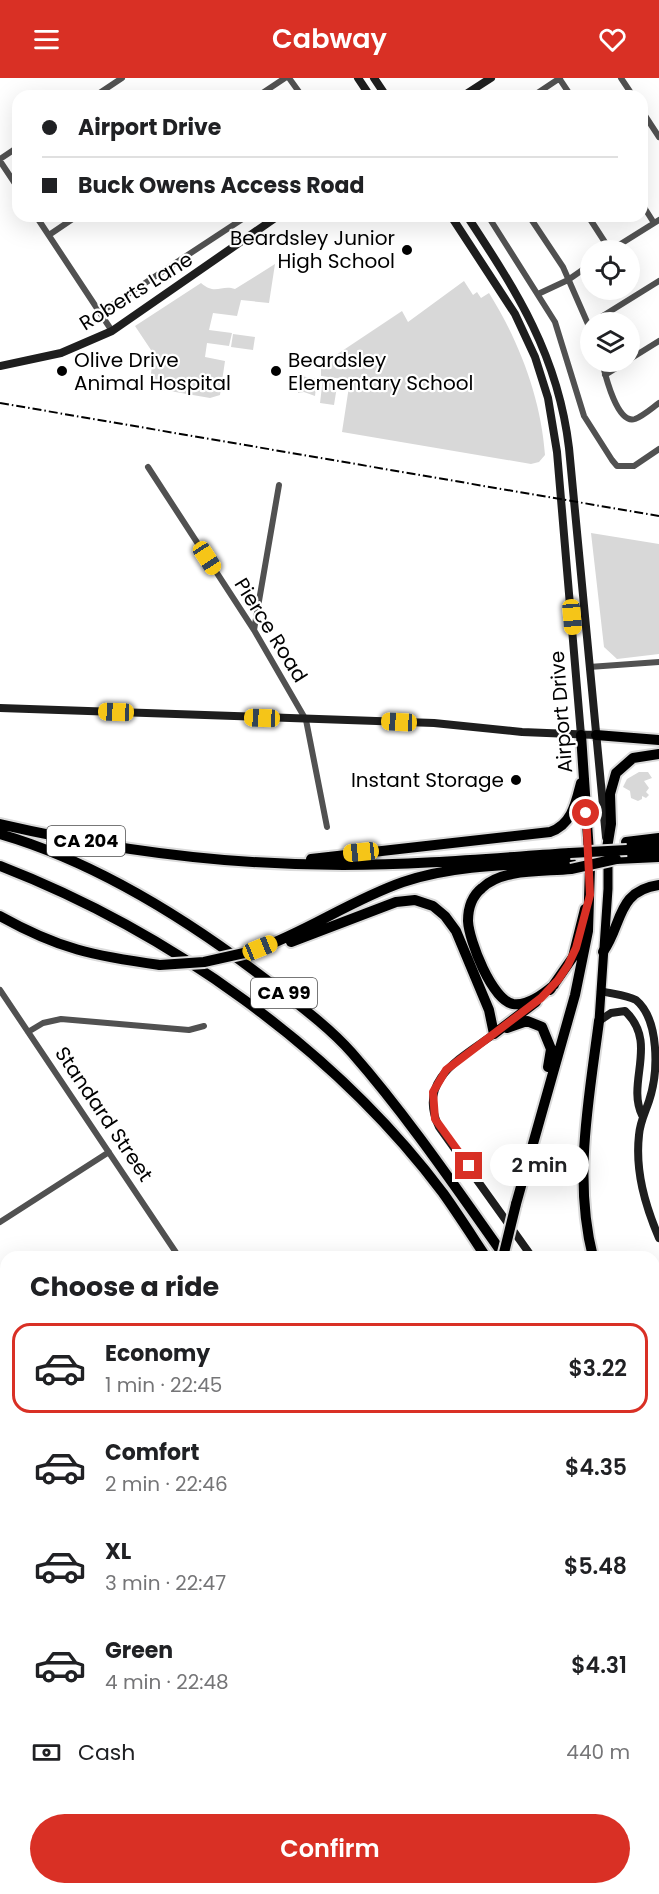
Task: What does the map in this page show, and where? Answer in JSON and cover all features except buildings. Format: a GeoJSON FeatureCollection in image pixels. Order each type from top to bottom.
{"type":"FeatureCollection","features":[{"type":"Feature","properties":{"kind":"highway","name":"Airport Drive"},"geometry":{"type":"LineString","coordinates":[[505,1251],[538,1123],[575,995],[588,931],[590,895],[580,735]]}},
{"type":"Feature","properties":{"kind":"highway"},"geometry":{"type":"LineString","coordinates":[[596,735],[659,740]]}},
{"type":"Feature","properties":{"kind":"highway"},"geometry":{"type":"LineString","coordinates":[[607,848],[611,824],[610,794],[616,773],[633,758],[659,754]]}},
{"type":"Feature","properties":{"kind":"highway"},"geometry":{"type":"LineString","coordinates":[[285,864],[338,855],[557,830],[570,817],[583,777]]}},
{"type":"Feature","properties":{"kind":"highway","name":"CA 204"},"geometry":{"type":"LineString","coordinates":[[0,824],[153,852],[285,864],[344,865],[616,859],[627,850]]}},
{"type":"Feature","properties":{"kind":"highway","name":"CA 99"},"geometry":{"type":"LineString","coordinates":[[0,834],[72,862],[155,905],[253,969],[295,1002],[352,1052],[420,1138],[500,1251]]}},
{"type":"Feature","properties":{"kind":"highway"},"geometry":{"type":"LineString","coordinates":[[627,850],[659,838]]}},
{"type":"Feature","properties":{"kind":"highway","name":"CA 204"},"geometry":{"type":"LineString","coordinates":[[253,951],[287,937],[377,892],[418,878],[459,869],[573,859],[627,850],[659,848]]}},
{"type":"Feature","properties":{"kind":"highway","name":"CA 204"},"geometry":{"type":"LineString","coordinates":[[627,850],[659,857]]}},
{"type":"Feature","properties":{"kind":"highway"},"geometry":{"type":"LineString","coordinates":[[554,985],[536,998],[519,1004],[507,1002],[497,995],[471,936],[469,909],[479,890],[498,878],[573,859]]}},
{"type":"Feature","properties":{"kind":"highway","name":"CA 99"},"geometry":{"type":"LineString","coordinates":[[0,866],[77,898],[155,940],[215,979],[299,1042],[344,1083],[418,1162],[443,1193],[483,1251]]}},
{"type":"Feature","properties":{"kind":"highway"},"geometry":{"type":"LineString","coordinates":[[603,952],[613,938],[626,901],[630,896],[659,885]]}},
{"type":"Feature","properties":{"kind":"highway"},"geometry":{"type":"LineString","coordinates":[[494,1034],[554,985],[573,957],[590,895]]}},
{"type":"Feature","properties":{"kind":"highway"},"geometry":{"type":"LineString","coordinates":[[0,916],[32,934],[64,947],[96,956],[160,965],[190,964],[283,945],[396,902],[410,900],[426,903],[439,910],[453,926],[489,1010],[494,1034]]}},
{"type":"Feature","properties":{"kind":"highway"},"geometry":{"type":"LineString","coordinates":[[494,1034],[527,1021],[538,1023],[546,1032],[551,1055],[538,1123]]}},
{"type":"Feature","properties":{"kind":"highway","name":"Airport Drive"},"geometry":{"type":"LineString","coordinates":[[592,1251],[584,1197],[584,1149],[599,1021]]}},
{"type":"Feature","properties":{"kind":"main road"},"geometry":{"type":"LineString","coordinates":[[474,90],[491,78]]}},
{"type":"Feature","properties":{"kind":"main road","name":"Roberts Lane"},"geometry":{"type":"LineString","coordinates":[[0,366],[61,353],[112,331],[269,222]]}},
{"type":"Feature","properties":{"kind":"main road","name":"Airport Drive"},"geometry":{"type":"LineString","coordinates":[[455,222],[515,314],[535,357],[548,398],[558,461],[580,735]]}},
{"type":"Feature","properties":{"kind":"main road","name":"Airport Drive"},"geometry":{"type":"LineString","coordinates":[[471,222],[529,313],[560,393],[569,448],[609,876],[599,1021]]}},
{"type":"Feature","properties":{"kind":"main road"},"geometry":{"type":"LineString","coordinates":[[0,708],[434,723],[596,735]]}},
{"type":"Feature","properties":{"kind":"main road"},"geometry":{"type":"LineString","coordinates":[[601,991],[636,1000],[649,1010],[657,1024],[659,1042],[656,1074],[649,1102],[642,1114],[638,1166],[642,1190],[659,1238]]}},
{"type":"Feature","properties":{"kind":"main road"},"geometry":{"type":"LineString","coordinates":[[599,1021],[611,1013],[626,1011],[639,1019],[644,1026],[649,1050],[637,1106],[642,1114]]}},
{"type":"Feature","properties":{"kind":"main road"},"geometry":{"type":"LineString","coordinates":[[494,1034],[455,1062],[441,1077],[433,1092],[432,1110],[439,1127],[528,1251]]}},
{"type":"Feature","properties":{"kind":"street"},"geometry":{"type":"LineString","coordinates":[[104,90],[122,78]]}},
{"type":"Feature","properties":{"kind":"street"},"geometry":{"type":"LineString","coordinates":[[268,90],[287,78],[297,90]]}},
{"type":"Feature","properties":{"kind":"street"},"geometry":{"type":"LineString","coordinates":[[542,90],[560,78]]}},
{"type":"Feature","properties":{"kind":"street"},"geometry":{"type":"LineString","coordinates":[[648,120],[659,137]]}},
{"type":"Feature","properties":{"kind":"street"},"geometry":{"type":"LineString","coordinates":[[0,160],[12,179]]}},
{"type":"Feature","properties":{"kind":"street"},"geometry":{"type":"LineString","coordinates":[[627,240],[657,221]]}},
{"type":"Feature","properties":{"kind":"street"},"geometry":{"type":"LineString","coordinates":[[40,222],[112,331]]}},
{"type":"Feature","properties":{"kind":"street"},"geometry":{"type":"LineString","coordinates":[[49,235],[68,222]]}},
{"type":"Feature","properties":{"kind":"street"},"geometry":{"type":"LineString","coordinates":[[101,312],[238,222]]}},
{"type":"Feature","properties":{"kind":"street"},"geometry":{"type":"LineString","coordinates":[[492,222],[538,294],[562,341],[584,416],[612,460],[617,466],[623,468],[634,466],[659,449]]}},
{"type":"Feature","properties":{"kind":"street"},"geometry":{"type":"LineString","coordinates":[[534,222],[584,312]]}},
{"type":"Feature","properties":{"kind":"street"},"geometry":{"type":"LineString","coordinates":[[592,222],[604,240]]}},
{"type":"Feature","properties":{"kind":"street"},"geometry":{"type":"LineString","coordinates":[[538,294],[580,272]]}},
{"type":"Feature","properties":{"kind":"street"},"geometry":{"type":"LineString","coordinates":[[612,312],[659,281]]}},
{"type":"Feature","properties":{"kind":"street"},"geometry":{"type":"LineString","coordinates":[[640,353],[659,341]]}},
{"type":"Feature","properties":{"kind":"street"},"geometry":{"type":"LineString","coordinates":[[604,372],[622,414],[628,419],[634,419],[659,403]]}},
{"type":"Feature","properties":{"kind":"street"},"geometry":{"type":"LineString","coordinates":[[605,375],[610,372]]}},
{"type":"Feature","properties":{"kind":"street","name":"Pierce Road"},"geometry":{"type":"LineString","coordinates":[[148,467],[254,630],[306,720],[327,827]]}},
{"type":"Feature","properties":{"kind":"street"},"geometry":{"type":"LineString","coordinates":[[254,630],[279,485]]}},
{"type":"Feature","properties":{"kind":"street"},"geometry":{"type":"LineString","coordinates":[[589,667],[659,662]]}},
{"type":"Feature","properties":{"kind":"street","name":"Standard Street"},"geometry":{"type":"LineString","coordinates":[[0,992],[175,1251]]}},
{"type":"Feature","properties":{"kind":"street"},"geometry":{"type":"LineString","coordinates":[[28,1032],[43,1023],[61,1019],[189,1030],[204,1026]]}},
{"type":"Feature","properties":{"kind":"street"},"geometry":{"type":"LineString","coordinates":[[0,1222],[109,1152]]}},
{"type":"Feature","properties":{"kind":"shaded area"},"geometry":{"type":"Polygon","coordinates":[[[275,264],[269,303],[241,300],[237,316],[213,313],[209,330],[232,333],[229,346],[207,343],[205,357],[225,361],[220,395],[210,398],[164,390],[151,374],[153,353],[135,326],[201,283],[211,289],[235,289],[275,264]]]}},
{"type":"Feature","properties":{"kind":"shaded area"},"geometry":{"type":"Polygon","coordinates":[[[464,281],[473,295],[477,292],[481,298],[489,293],[519,350],[539,412],[543,434],[545,455],[539,462],[531,464],[342,432],[350,380],[321,376],[321,365],[402,311],[408,322],[464,281]]]}},
{"type":"Feature","properties":{"kind":"shaded area"},"geometry":{"type":"Polygon","coordinates":[[[233,334],[255,337],[253,350],[231,347],[233,334]]]}},
{"type":"Feature","properties":{"kind":"shaded area"},"geometry":{"type":"Polygon","coordinates":[[[301,376],[317,379],[315,396],[304,392],[298,393],[301,376]]]}},
{"type":"Feature","properties":{"kind":"shaded area"},"geometry":{"type":"Polygon","coordinates":[[[323,378],[338,380],[334,405],[320,403],[323,378]]]}},
{"type":"Feature","properties":{"kind":"shaded area"},"geometry":{"type":"Polygon","coordinates":[[[591,533],[659,544],[659,654],[617,659],[604,647],[591,533]]]}},
{"type":"Feature","properties":{"kind":"shaded area"},"geometry":{"type":"Polygon","coordinates":[[[639,772],[648,772],[652,778],[644,781],[649,788],[646,792],[649,795],[646,798],[642,796],[642,799],[638,801],[631,798],[630,791],[623,787],[627,779],[639,772]]]}},
{"type":"Feature","properties":{"kind":"railway"},"geometry":{"type":"LineString","coordinates":[[0,403],[659,516]]}},
{"type":"Feature","properties":{"kind":"place","name":"Beardsley Junior High School"},"geometry":{"type":"Point","coordinates":[407,250]}},
{"type":"Feature","properties":{"kind":"place","name":"Olive Drive Animal Hospital"},"geometry":{"type":"Point","coordinates":[62,371]}},
{"type":"Feature","properties":{"kind":"place","name":"Beardsley Elementary School"},"geometry":{"type":"Point","coordinates":[276,371]}},
{"type":"Feature","properties":{"kind":"place","name":"Instant Storage"},"geometry":{"type":"Point","coordinates":[516,780]}},
{"type":"Feature","properties":{"kind":"route"},"geometry":{"type":"LineString","coordinates":[[469,1166],[435,1119],[432,1110],[433,1092],[446,1070],[455,1062],[547,993],[573,957],[590,895],[586,813]]}}]}
